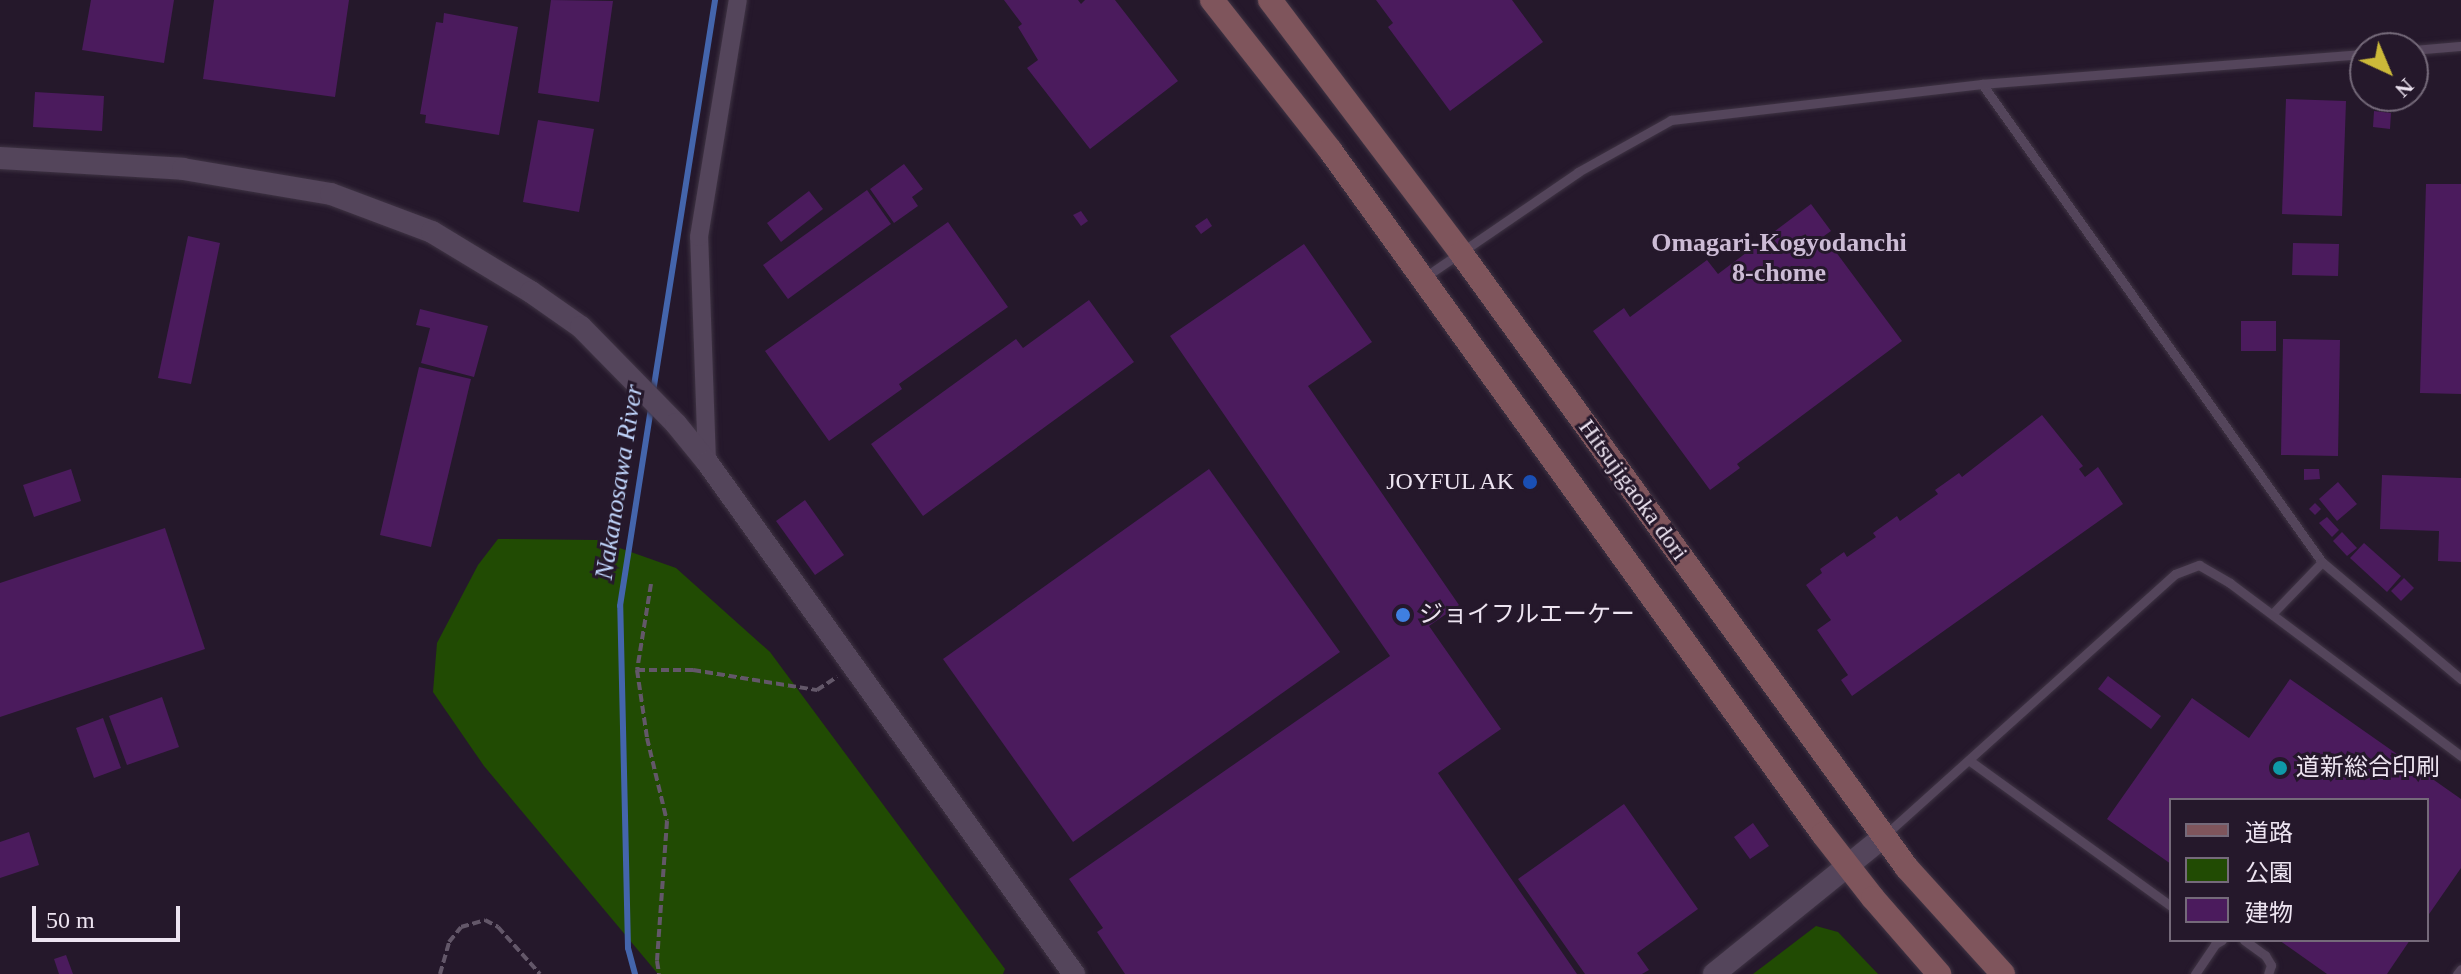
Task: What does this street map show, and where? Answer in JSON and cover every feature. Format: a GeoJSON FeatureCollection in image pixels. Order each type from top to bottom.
{"type":"FeatureCollection","features":[{"type":"Feature","properties":{"kind":"main road","name":"Hitsujigaoka dori"},"geometry":{"type":"LineString","coordinates":[[1212,0],[1330,150],[1848,866],[1939,974]]}},
{"type":"Feature","properties":{"kind":"main road","name":"Hitsujigaoka dori"},"geometry":{"type":"LineString","coordinates":[[1270,0],[1461,253],[1883,837],[1959,928],[2003,974]]}},
{"type":"Feature","properties":{"kind":"street"},"geometry":{"type":"LineString","coordinates":[[707,462],[699,237],[738,0]]}},
{"type":"Feature","properties":{"kind":"street"},"geometry":{"type":"LineString","coordinates":[[0,158],[183,169],[331,194],[432,232],[531,292],[581,327],[676,424],[707,462],[1074,974]]}},
{"type":"Feature","properties":{"kind":"street"},"geometry":{"type":"LineString","coordinates":[[1714,974],[1883,837]]}},
{"type":"Feature","properties":{"kind":"lane"},"geometry":{"type":"LineString","coordinates":[[2429,49],[2461,46]]}},
{"type":"Feature","properties":{"kind":"lane"},"geometry":{"type":"LineString","coordinates":[[1422,279],[1578,172],[1671,120],[1982,84],[2349,55]]}},
{"type":"Feature","properties":{"kind":"lane"},"geometry":{"type":"LineString","coordinates":[[1982,84],[2322,562],[2461,679]]}},
{"type":"Feature","properties":{"kind":"lane"},"geometry":{"type":"LineString","coordinates":[[2272,614],[2322,562]]}},
{"type":"Feature","properties":{"kind":"lane"},"geometry":{"type":"LineString","coordinates":[[1883,837],[2175,574],[2199,565],[2272,614],[2461,756]]}},
{"type":"Feature","properties":{"kind":"lane"},"geometry":{"type":"LineString","coordinates":[[1970,761],[2169,905]]}},
{"type":"Feature","properties":{"kind":"lane"},"geometry":{"type":"LineString","coordinates":[[2196,974],[2218,942]]}},
{"type":"Feature","properties":{"kind":"lane"},"geometry":{"type":"LineString","coordinates":[[2247,942],[2265,955],[2271,965],[2268,974]]}},
{"type":"Feature","properties":{"kind":"lane"},"geometry":{"type":"LineString","coordinates":[[2457,974],[2461,969]]}},
{"type":"Feature","properties":{"kind":"path"},"geometry":{"type":"LineString","coordinates":[[651,584],[637,670],[647,738],[667,821],[657,961],[659,974]]}},
{"type":"Feature","properties":{"kind":"path"},"geometry":{"type":"LineString","coordinates":[[637,670],[693,670],[817,690],[853,666]]}},
{"type":"Feature","properties":{"kind":"path"},"geometry":{"type":"LineString","coordinates":[[440,974],[449,942],[461,927],[485,920],[498,927],[540,974]]}},
{"type":"Feature","properties":{"kind":"green space"},"geometry":{"type":"Polygon","coordinates":[[[498,539],[597,540],[676,568],[770,652],[1005,969],[1003,974],[658,974],[484,766],[433,692],[437,643],[478,565],[498,539]]]}},
{"type":"Feature","properties":{"kind":"green space"},"geometry":{"type":"Polygon","coordinates":[[[1816,926],[1838,932],[1878,974],[1753,974],[1816,926]]]}},
{"type":"Feature","properties":{"kind":"building"},"geometry":{"type":"Polygon","coordinates":[[[91,0],[174,0],[164,63],[82,50],[91,0]]]}},
{"type":"Feature","properties":{"kind":"building"},"geometry":{"type":"Polygon","coordinates":[[[214,0],[349,0],[335,97],[203,79],[214,0]]]}},
{"type":"Feature","properties":{"kind":"building"},"geometry":{"type":"Polygon","coordinates":[[[551,0],[613,1],[599,102],[538,93],[551,0]]]}},
{"type":"Feature","properties":{"kind":"building"},"geometry":{"type":"Polygon","coordinates":[[[1004,0],[1078,0],[1081,4],[1085,0],[1115,0],[1178,81],[1090,149],[1027,68],[1038,60],[1018,27],[1022,24],[1004,0]]]}},
{"type":"Feature","properties":{"kind":"building"},"geometry":{"type":"Polygon","coordinates":[[[1376,0],[1512,0],[1543,42],[1450,111],[1388,27],[1393,23],[1376,0]]]}},
{"type":"Feature","properties":{"kind":"building"},"geometry":{"type":"Polygon","coordinates":[[[444,13],[518,27],[499,135],[425,123],[426,115],[420,114],[436,22],[443,23],[444,13]]]}},
{"type":"Feature","properties":{"kind":"building"},"geometry":{"type":"Polygon","coordinates":[[[35,92],[104,96],[102,131],[33,127],[35,92]]]}},
{"type":"Feature","properties":{"kind":"building"},"geometry":{"type":"Polygon","coordinates":[[[2286,99],[2346,101],[2342,216],[2282,214],[2286,99]]]}},
{"type":"Feature","properties":{"kind":"building"},"geometry":{"type":"Polygon","coordinates":[[[2374,112],[2391,113],[2390,129],[2373,127],[2374,112]]]}},
{"type":"Feature","properties":{"kind":"building"},"geometry":{"type":"Polygon","coordinates":[[[538,120],[594,129],[579,212],[523,202],[538,120]]]}},
{"type":"Feature","properties":{"kind":"building"},"geometry":{"type":"Polygon","coordinates":[[[904,164],[923,189],[912,197],[918,206],[894,223],[870,189],[904,164]]]}},
{"type":"Feature","properties":{"kind":"building"},"geometry":{"type":"Polygon","coordinates":[[[2426,184],[2461,184],[2461,394],[2420,393],[2426,184]]]}},
{"type":"Feature","properties":{"kind":"building"},"geometry":{"type":"Polygon","coordinates":[[[867,190],[891,224],[788,299],[763,265],[867,190]]]}},
{"type":"Feature","properties":{"kind":"building"},"geometry":{"type":"Polygon","coordinates":[[[809,191],[823,209],[781,242],[767,223],[809,191]]]}},
{"type":"Feature","properties":{"kind":"building"},"geometry":{"type":"Polygon","coordinates":[[[1811,204],[1831,231],[1824,236],[1902,341],[1737,464],[1740,468],[1710,490],[1593,331],[1624,308],[1630,317],[1707,260],[1718,274],[1811,204]]]}},
{"type":"Feature","properties":{"kind":"building"},"geometry":{"type":"Polygon","coordinates":[[[1081,211],[1088,221],[1081,226],[1073,215],[1081,211]]]}},
{"type":"Feature","properties":{"kind":"building"},"geometry":{"type":"Polygon","coordinates":[[[1207,218],[1212,226],[1201,234],[1195,226],[1207,218]]]}},
{"type":"Feature","properties":{"kind":"building"},"geometry":{"type":"Polygon","coordinates":[[[948,222],[1008,307],[899,384],[902,389],[829,441],[765,351],[948,222]]]}},
{"type":"Feature","properties":{"kind":"building"},"geometry":{"type":"Polygon","coordinates":[[[188,236],[220,243],[191,384],[158,378],[188,236]]]}},
{"type":"Feature","properties":{"kind":"building"},"geometry":{"type":"Polygon","coordinates":[[[2293,243],[2339,244],[2338,276],[2292,275],[2293,243]]]}},
{"type":"Feature","properties":{"kind":"building","name":"ジョイフルエーケー"},"geometry":{"type":"Polygon","coordinates":[[[1304,244],[1372,342],[1308,386],[1459,605],[1429,626],[1501,729],[1438,773],[1577,974],[1125,974],[1097,932],[1103,928],[1069,879],[1390,656],[1170,336],[1304,244]]]}},
{"type":"Feature","properties":{"kind":"building"},"geometry":{"type":"Polygon","coordinates":[[[1089,300],[1134,362],[923,516],[871,444],[1016,339],[1023,348],[1089,300]]]}},
{"type":"Feature","properties":{"kind":"building"},"geometry":{"type":"Polygon","coordinates":[[[420,309],[488,326],[474,377],[421,363],[430,328],[416,325],[420,309]]]}},
{"type":"Feature","properties":{"kind":"building"},"geometry":{"type":"Polygon","coordinates":[[[2241,321],[2276,321],[2276,351],[2241,351],[2241,321]]]}},
{"type":"Feature","properties":{"kind":"building"},"geometry":{"type":"Polygon","coordinates":[[[2283,339],[2340,340],[2338,456],[2281,455],[2283,339]]]}},
{"type":"Feature","properties":{"kind":"building"},"geometry":{"type":"Polygon","coordinates":[[[419,367],[471,379],[431,547],[380,535],[419,367]]]}},
{"type":"Feature","properties":{"kind":"building"},"geometry":{"type":"Polygon","coordinates":[[[2042,415],[2083,466],[2079,469],[2085,477],[2098,467],[2123,504],[1852,696],[1841,680],[1848,675],[1817,630],[1831,620],[1806,585],[1822,573],[1820,569],[1844,552],[1847,557],[1876,537],[1873,533],[1897,516],[1900,521],[1938,494],[1935,490],[1959,473],[1962,477],[2042,415]]]}},
{"type":"Feature","properties":{"kind":"building"},"geometry":{"type":"Polygon","coordinates":[[[71,469],[81,501],[34,517],[23,485],[71,469]]]}},
{"type":"Feature","properties":{"kind":"building"},"geometry":{"type":"Polygon","coordinates":[[[1209,469],[1340,652],[1073,842],[943,659],[1209,469]]]}},
{"type":"Feature","properties":{"kind":"building"},"geometry":{"type":"Polygon","coordinates":[[[2304,469],[2319,469],[2320,479],[2304,480],[2304,469]]]}},
{"type":"Feature","properties":{"kind":"building"},"geometry":{"type":"Polygon","coordinates":[[[2382,475],[2461,478],[2461,562],[2438,561],[2439,531],[2380,529],[2382,475]]]}},
{"type":"Feature","properties":{"kind":"building"},"geometry":{"type":"Polygon","coordinates":[[[2338,482],[2357,504],[2337,521],[2319,499],[2338,482]]]}},
{"type":"Feature","properties":{"kind":"building"},"geometry":{"type":"Polygon","coordinates":[[[805,500],[844,555],[815,575],[776,521],[805,500]]]}},
{"type":"Feature","properties":{"kind":"building"},"geometry":{"type":"Polygon","coordinates":[[[2315,503],[2321,509],[2315,515],[2309,509],[2315,503]]]}},
{"type":"Feature","properties":{"kind":"building"},"geometry":{"type":"Polygon","coordinates":[[[2327,517],[2339,530],[2332,537],[2319,523],[2327,517]]]}},
{"type":"Feature","properties":{"kind":"building"},"geometry":{"type":"Polygon","coordinates":[[[165,528],[205,649],[0,717],[0,583],[165,528]]]}},
{"type":"Feature","properties":{"kind":"building"},"geometry":{"type":"Polygon","coordinates":[[[2342,532],[2357,548],[2347,556],[2333,541],[2342,532]]]}},
{"type":"Feature","properties":{"kind":"building"},"geometry":{"type":"Polygon","coordinates":[[[2364,543],[2401,576],[2387,592],[2350,558],[2364,543]]]}},
{"type":"Feature","properties":{"kind":"building"},"geometry":{"type":"Polygon","coordinates":[[[2404,578],[2414,588],[2401,601],[2391,591],[2404,578]]]}},
{"type":"Feature","properties":{"kind":"building"},"geometry":{"type":"Polygon","coordinates":[[[2108,676],[2161,716],[2151,729],[2098,689],[2108,676]]]}},
{"type":"Feature","properties":{"kind":"building","name":"道新総合印刷"},"geometry":{"type":"Polygon","coordinates":[[[2290,679],[2461,799],[2461,868],[2429,914],[2429,798],[2169,798],[2169,863],[2107,819],[2192,698],[2249,738],[2290,679]]]}},
{"type":"Feature","properties":{"kind":"building"},"geometry":{"type":"Polygon","coordinates":[[[162,697],[179,747],[127,765],[109,716],[162,697]]]}},
{"type":"Feature","properties":{"kind":"building"},"geometry":{"type":"Polygon","coordinates":[[[103,718],[121,768],[94,778],[76,728],[103,718]]]}},
{"type":"Feature","properties":{"kind":"building"},"geometry":{"type":"Polygon","coordinates":[[[1624,804],[1698,909],[1637,953],[1649,970],[1642,974],[1585,974],[1518,879],[1624,804]]]}},
{"type":"Feature","properties":{"kind":"building"},"geometry":{"type":"Polygon","coordinates":[[[1753,823],[1769,846],[1750,859],[1734,837],[1753,823]]]}},
{"type":"Feature","properties":{"kind":"building"},"geometry":{"type":"Polygon","coordinates":[[[29,832],[39,865],[0,878],[0,842],[29,832]]]}},
{"type":"Feature","properties":{"kind":"building"},"geometry":{"type":"Polygon","coordinates":[[[2282,942],[2409,942],[2387,974],[2327,974],[2282,942]]]}},
{"type":"Feature","properties":{"kind":"building"},"geometry":{"type":"Polygon","coordinates":[[[66,955],[73,974],[59,974],[54,959],[66,955]]]}},
{"type":"Feature","properties":{"kind":"waterway","name":"Nakanosawa River"},"geometry":{"type":"LineString","coordinates":[[653,392],[715,0]]}},
{"type":"Feature","properties":{"kind":"waterway","name":"Nakanosawa River"},"geometry":{"type":"LineString","coordinates":[[635,974],[628,948],[620,606],[651,407]]}},
{"type":"Feature","properties":{"kind":"place","name":"JOYFUL AK"},"geometry":{"type":"Point","coordinates":[1530,482]}},
{"type":"Feature","properties":{"kind":"place","name":"ジョイフルエーケー"},"geometry":{"type":"Point","coordinates":[1403,615]}},
{"type":"Feature","properties":{"kind":"place","name":"道新総合印刷"},"geometry":{"type":"Point","coordinates":[2280,768]}},
{"type":"Feature","properties":{"kind":"district","name":"Omagari-Kogyodanchi 8-chome"},"geometry":{"type":"Point","coordinates":[1779,258]}}]}
